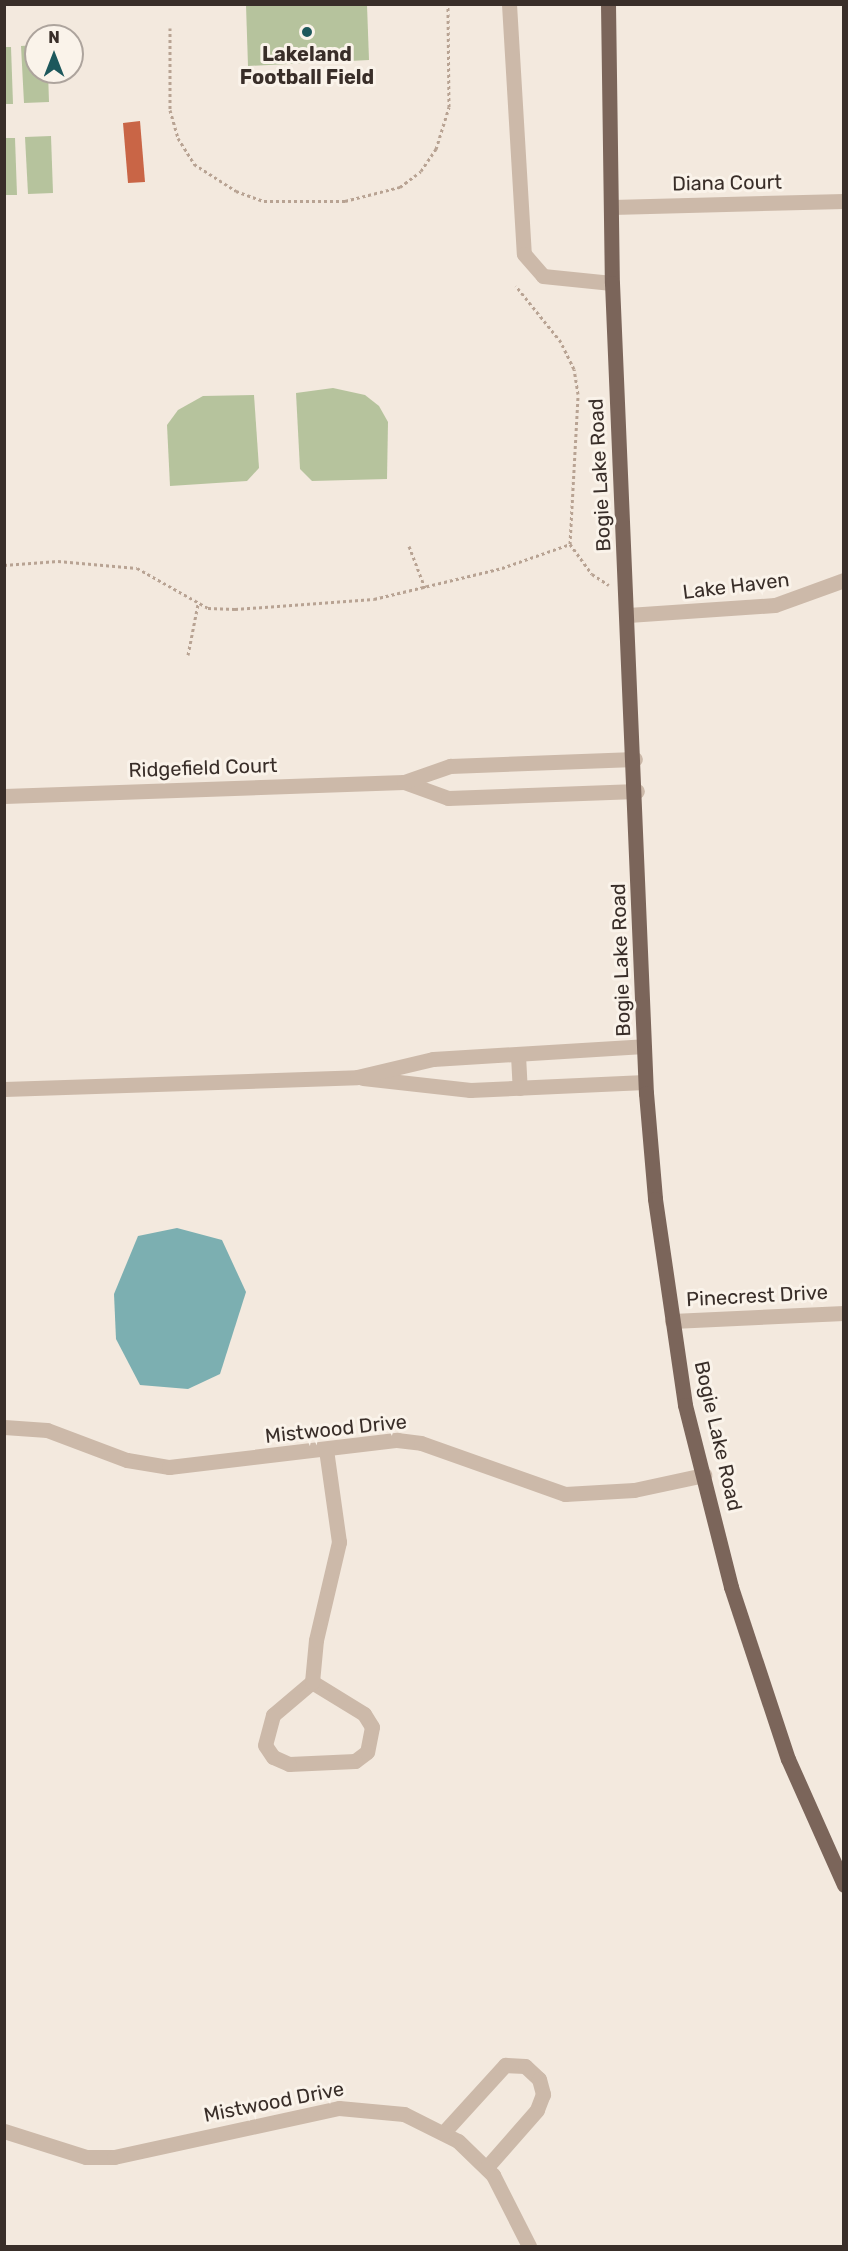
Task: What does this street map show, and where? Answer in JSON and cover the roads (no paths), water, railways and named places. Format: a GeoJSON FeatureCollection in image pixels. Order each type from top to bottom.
{"type":"FeatureCollection","features":[{"type":"Feature","properties":{"kind":"main road","name":"Bogie Lake Road"},"geometry":{"type":"LineString","coordinates":[[608,4],[612,283],[637,791],[645,1082],[672,1322],[685,1405],[731,1587],[788,1759],[843,1885]]}},
{"type":"Feature","properties":{"kind":"street"},"geometry":{"type":"LineString","coordinates":[[509,4],[524,254],[543,276],[612,283]]}},
{"type":"Feature","properties":{"kind":"street","name":"Diana Court"},"geometry":{"type":"LineString","coordinates":[[612,207],[843,201]]}},
{"type":"Feature","properties":{"kind":"street","name":"Lake Haven"},"geometry":{"type":"LineString","coordinates":[[628,615],[775,605],[843,579]]}},
{"type":"Feature","properties":{"kind":"street","name":"Ridgefield Court"},"geometry":{"type":"LineString","coordinates":[[4,796],[404,782],[450,765],[635,759]]}},
{"type":"Feature","properties":{"kind":"street","name":"Ridgefield Court"},"geometry":{"type":"LineString","coordinates":[[404,782],[448,798],[637,791]]}},
{"type":"Feature","properties":{"kind":"street"},"geometry":{"type":"LineString","coordinates":[[4,1089],[357,1077],[433,1059],[644,1046]]}},
{"type":"Feature","properties":{"kind":"street"},"geometry":{"type":"LineString","coordinates":[[518,1055],[520,1088]]}},
{"type":"Feature","properties":{"kind":"street"},"geometry":{"type":"LineString","coordinates":[[357,1077],[429,1089],[520,1088],[645,1082]]}},
{"type":"Feature","properties":{"kind":"street","name":"Pinecrest Drive"},"geometry":{"type":"LineString","coordinates":[[672,1322],[843,1313]]}},
{"type":"Feature","properties":{"kind":"street","name":"Mistwood Drive"},"geometry":{"type":"LineString","coordinates":[[4,1427],[46,1430],[127,1460],[169,1467],[326,1449],[421,1443],[565,1494],[634,1490],[704,1475]]}},
{"type":"Feature","properties":{"kind":"street"},"geometry":{"type":"LineString","coordinates":[[312,1682],[364,1714],[372,1727],[367,1752],[355,1761],[289,1764],[273,1757],[265,1745],[273,1715],[312,1682],[316,1640],[339,1542],[326,1449]]}},
{"type":"Feature","properties":{"kind":"street"},"geometry":{"type":"LineString","coordinates":[[444,2132],[505,2065],[525,2066],[539,2079],[543,2094],[537,2110],[486,2168]]}},
{"type":"Feature","properties":{"kind":"street","name":"Mistwood Drive"},"geometry":{"type":"LineString","coordinates":[[4,2131],[23,2140],[104,2157],[339,2108],[404,2114],[444,2132],[486,2168],[529,2247]]}},
{"type":"Feature","properties":{"kind":"water"},"geometry":{"type":"Polygon","coordinates":[[[177,1228],[222,1240],[246,1292],[220,1374],[188,1389],[140,1385],[116,1339],[114,1294],[138,1236],[177,1228]]]}},
{"type":"Feature","properties":{"kind":"place","name":"Lakeland Football Field"},"geometry":{"type":"Point","coordinates":[307,32]}}]}
